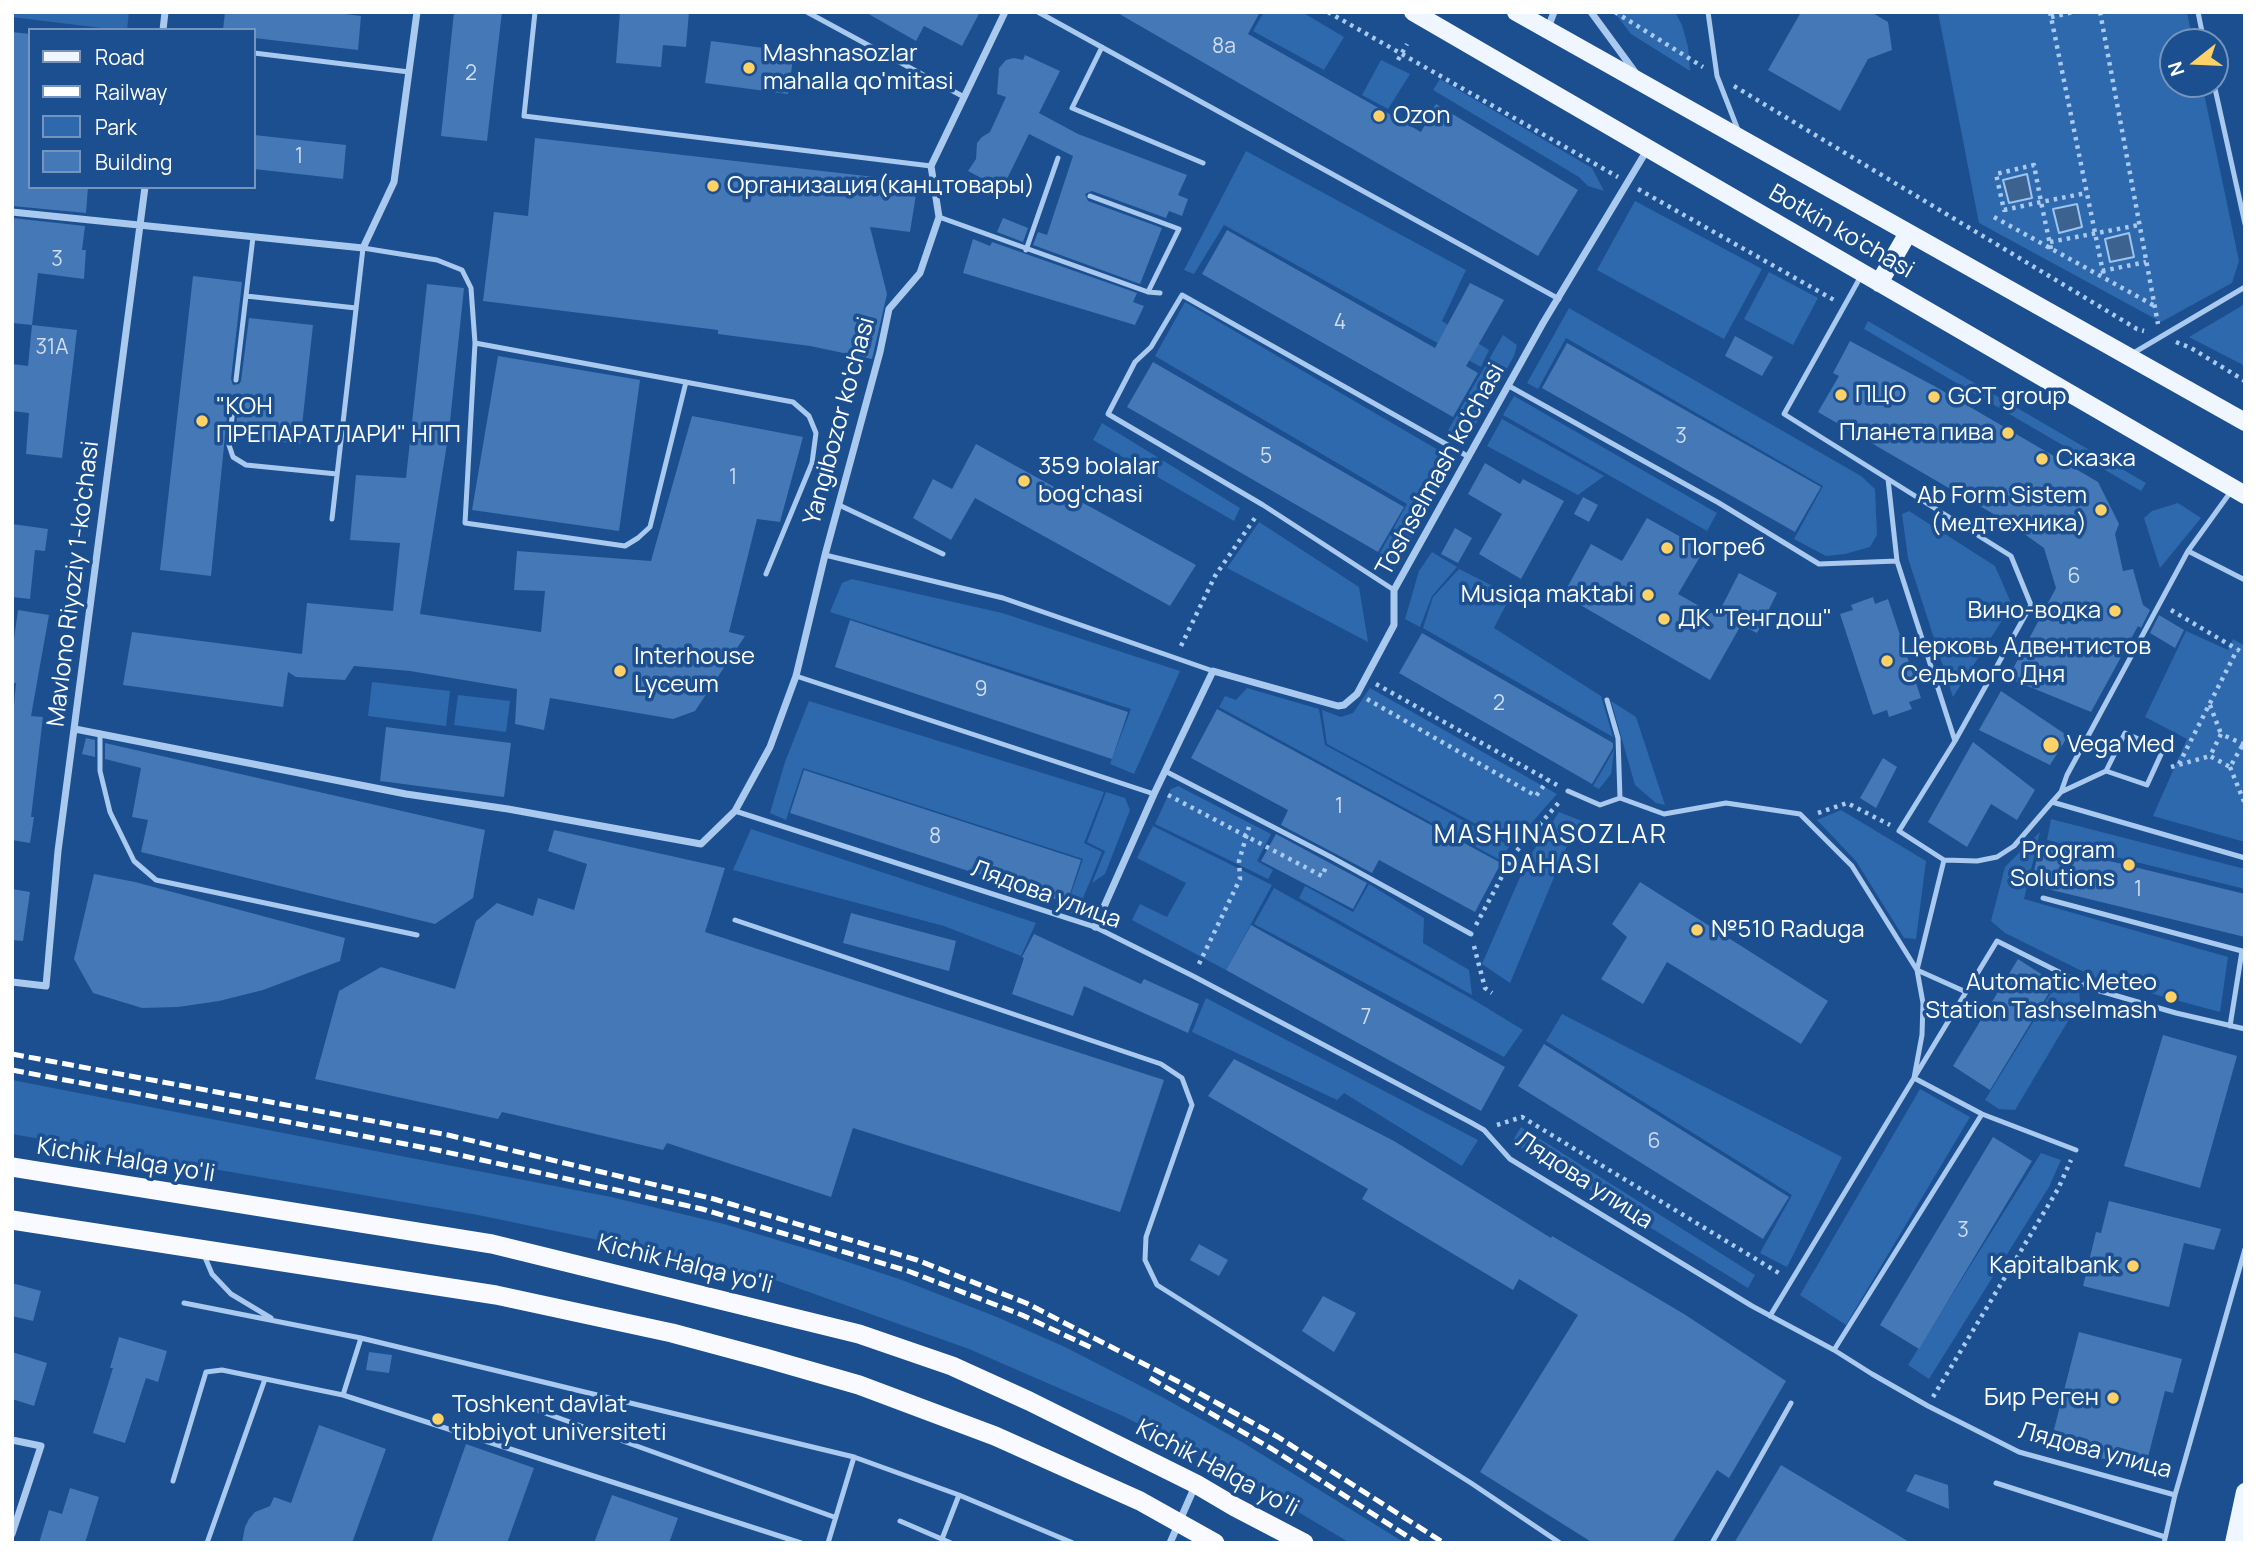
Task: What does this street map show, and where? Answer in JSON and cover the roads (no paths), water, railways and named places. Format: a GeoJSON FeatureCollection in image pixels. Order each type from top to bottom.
{"type":"FeatureCollection","features":[{"type":"Feature","properties":{"kind":"highway","name":"Kichik Halqa yo'li"},"geometry":{"type":"LineString","coordinates":[[12,1167],[492,1244],[859,1334],[952,1366],[1086,1427],[1304,1543]]}},
{"type":"Feature","properties":{"kind":"highway"},"geometry":{"type":"LineString","coordinates":[[12,1220],[496,1295],[672,1333],[859,1385],[995,1436],[1140,1501],[1215,1543]]}},
{"type":"Feature","properties":{"kind":"main road","name":"Botkin ko'chasi"},"geometry":{"type":"LineString","coordinates":[[1413,12],[2239,492]]}},
{"type":"Feature","properties":{"kind":"main road","name":"Botkin ko'chasi"},"geometry":{"type":"LineString","coordinates":[[1516,12],[2245,422]]}},
{"type":"Feature","properties":{"kind":"main road"},"geometry":{"type":"LineString","coordinates":[[1879,283],[1908,233]]}},
{"type":"Feature","properties":{"kind":"main road"},"geometry":{"type":"LineString","coordinates":[[2234,1543],[2245,1492]]}},
{"type":"Feature","properties":{"kind":"street"},"geometry":{"type":"LineString","coordinates":[[12,212],[363,248],[394,182],[417,12]]}},
{"type":"Feature","properties":{"kind":"street"},"geometry":{"type":"LineString","coordinates":[[931,166],[1005,12]]}},
{"type":"Feature","properties":{"kind":"street"},"geometry":{"type":"LineString","coordinates":[[1548,30],[1554,12]]}},
{"type":"Feature","properties":{"kind":"street"},"geometry":{"type":"LineString","coordinates":[[1591,12],[1644,84]]}},
{"type":"Feature","properties":{"kind":"street","name":"Toshselmash ko'chasi"},"geometry":{"type":"LineString","coordinates":[[1213,671],[1338,706],[1344,705],[1357,694],[1394,625],[1394,590],[1647,148]]}},
{"type":"Feature","properties":{"kind":"street","name":"Yangibozor ko'chasi"},"geometry":{"type":"LineString","coordinates":[[100,733],[406,794],[508,809],[701,844],[735,811],[770,747],[796,676],[889,309],[920,273],[939,217],[931,166]]}},
{"type":"Feature","properties":{"kind":"street","name":"Mavlono Riyoziy 1-ko'chasi"},"geometry":{"type":"LineString","coordinates":[[12,982],[46,986],[58,851],[145,189]]}},
{"type":"Feature","properties":{"kind":"street"},"geometry":{"type":"LineString","coordinates":[[1095,927],[1155,791],[1213,671]]}},
{"type":"Feature","properties":{"kind":"street"},"geometry":{"type":"LineString","coordinates":[[75,729],[100,733]]}},
{"type":"Feature","properties":{"kind":"street"},"geometry":{"type":"LineString","coordinates":[[12,1440],[41,1446],[12,1534]]}},
{"type":"Feature","properties":{"kind":"street"},"geometry":{"type":"LineString","coordinates":[[1170,1543],[1196,1484]]}},
{"type":"Feature","properties":{"kind":"lane"},"geometry":{"type":"LineString","coordinates":[[535,12],[524,116],[931,166]]}},
{"type":"Feature","properties":{"kind":"lane"},"geometry":{"type":"LineString","coordinates":[[807,12],[964,97]]}},
{"type":"Feature","properties":{"kind":"lane"},"geometry":{"type":"LineString","coordinates":[[1038,12],[1559,299]]}},
{"type":"Feature","properties":{"kind":"lane"},"geometry":{"type":"LineString","coordinates":[[1709,12],[1717,76],[1741,139]]}},
{"type":"Feature","properties":{"kind":"lane"},"geometry":{"type":"LineString","coordinates":[[1101,47],[1072,108],[1203,163]]}},
{"type":"Feature","properties":{"kind":"lane"},"geometry":{"type":"LineString","coordinates":[[256,53],[409,72]]}},
{"type":"Feature","properties":{"kind":"lane"},"geometry":{"type":"LineString","coordinates":[[2217,98],[2245,224]]}},
{"type":"Feature","properties":{"kind":"lane"},"geometry":{"type":"LineString","coordinates":[[1026,250],[1059,158]]}},
{"type":"Feature","properties":{"kind":"lane"},"geometry":{"type":"LineString","coordinates":[[1090,196],[1180,229],[1148,292]]}},
{"type":"Feature","properties":{"kind":"lane"},"geometry":{"type":"LineString","coordinates":[[939,217],[1148,292],[1160,293]]}},
{"type":"Feature","properties":{"kind":"lane"},"geometry":{"type":"LineString","coordinates":[[236,380],[253,237]]}},
{"type":"Feature","properties":{"kind":"lane"},"geometry":{"type":"LineString","coordinates":[[332,519],[363,248],[437,260],[462,270],[473,297],[475,343],[465,523],[625,546],[638,538],[650,527],[686,383]]}},
{"type":"Feature","properties":{"kind":"lane"},"geometry":{"type":"LineString","coordinates":[[1863,273],[1784,414],[2011,555],[2031,605],[1955,741],[1899,831],[1944,860],[1977,861],[1997,857],[2014,846],[2061,792],[2067,775],[2188,551],[2239,492]]}},
{"type":"Feature","properties":{"kind":"lane"},"geometry":{"type":"LineString","coordinates":[[2128,356],[2245,287]]}},
{"type":"Feature","properties":{"kind":"lane"},"geometry":{"type":"LineString","coordinates":[[1394,590],[1263,505],[1108,414],[1135,362],[1151,347],[1182,295],[1469,457]]}},
{"type":"Feature","properties":{"kind":"lane"},"geometry":{"type":"LineString","coordinates":[[246,296],[356,307]]}},
{"type":"Feature","properties":{"kind":"lane"},"geometry":{"type":"LineString","coordinates":[[475,343],[793,402],[809,416],[816,433],[812,463],[766,574]]}},
{"type":"Feature","properties":{"kind":"lane"},"geometry":{"type":"LineString","coordinates":[[1509,386],[1719,503],[1819,564],[1898,561]]}},
{"type":"Feature","properties":{"kind":"lane"},"geometry":{"type":"LineString","coordinates":[[234,399],[229,445],[233,457],[246,465],[337,474]]}},
{"type":"Feature","properties":{"kind":"lane"},"geometry":{"type":"LineString","coordinates":[[1888,479],[1898,561],[1955,741]]}},
{"type":"Feature","properties":{"kind":"lane"},"geometry":{"type":"LineString","coordinates":[[839,505],[943,554]]}},
{"type":"Feature","properties":{"kind":"lane"},"geometry":{"type":"LineString","coordinates":[[2188,551],[2245,580]]}},
{"type":"Feature","properties":{"kind":"lane"},"geometry":{"type":"LineString","coordinates":[[825,555],[1003,598],[1213,671]]}},
{"type":"Feature","properties":{"kind":"lane"},"geometry":{"type":"LineString","coordinates":[[796,676],[1155,791]]}},
{"type":"Feature","properties":{"kind":"lane"},"geometry":{"type":"LineString","coordinates":[[1607,700],[1618,738],[1620,798]]}},
{"type":"Feature","properties":{"kind":"lane"},"geometry":{"type":"LineString","coordinates":[[100,733],[100,771],[110,812],[134,861],[156,880],[417,935]]}},
{"type":"Feature","properties":{"kind":"lane"},"geometry":{"type":"LineString","coordinates":[[2061,792],[2106,771],[2125,733],[2163,750],[2147,785],[2106,771]]}},
{"type":"Feature","properties":{"kind":"lane"},"geometry":{"type":"LineString","coordinates":[[1165,771],[1255,816],[1471,934]]}},
{"type":"Feature","properties":{"kind":"lane"},"geometry":{"type":"LineString","coordinates":[[1568,791],[1600,805],[1620,798],[1664,814],[1726,803],[1800,814],[1804,817],[1852,866],[1917,970],[1923,1003],[1922,1035],[1914,1077]]}},
{"type":"Feature","properties":{"kind":"lane"},"geometry":{"type":"LineString","coordinates":[[2052,802],[2245,858]]}},
{"type":"Feature","properties":{"kind":"lane","name":"Лядова улица"},"geometry":{"type":"LineString","coordinates":[[735,811],[1095,927],[1484,1130],[1510,1158],[1770,1316],[1834,1350],[1928,1406],[2019,1452],[2175,1495],[2245,1249]]}},
{"type":"Feature","properties":{"kind":"lane"},"geometry":{"type":"LineString","coordinates":[[1917,970],[1944,860]]}},
{"type":"Feature","properties":{"kind":"lane"},"geometry":{"type":"LineString","coordinates":[[2043,898],[2242,951],[2230,1026]]}},
{"type":"Feature","properties":{"kind":"lane"},"geometry":{"type":"LineString","coordinates":[[735,920],[1161,1064],[1182,1078],[1192,1105],[1146,1237],[1145,1260],[1157,1285],[1471,1483],[1560,1543]]}},
{"type":"Feature","properties":{"kind":"lane"},"geometry":{"type":"LineString","coordinates":[[1770,1316],[1997,941],[2093,989],[2245,1029]]}},
{"type":"Feature","properties":{"kind":"lane"},"geometry":{"type":"LineString","coordinates":[[1917,970],[1966,992]]}},
{"type":"Feature","properties":{"kind":"lane"},"geometry":{"type":"LineString","coordinates":[[1914,1077],[1982,1114],[2076,1150]]}},
{"type":"Feature","properties":{"kind":"lane"},"geometry":{"type":"LineString","coordinates":[[1834,1350],[1982,1114]]}},
{"type":"Feature","properties":{"kind":"lane"},"geometry":{"type":"LineString","coordinates":[[202,1248],[212,1273],[231,1294],[275,1320]]}},
{"type":"Feature","properties":{"kind":"lane"},"geometry":{"type":"LineString","coordinates":[[184,1303],[361,1338],[854,1457],[958,1495],[1073,1543]]}},
{"type":"Feature","properties":{"kind":"lane"},"geometry":{"type":"LineString","coordinates":[[343,1395],[361,1338]]}},
{"type":"Feature","properties":{"kind":"lane"},"geometry":{"type":"LineString","coordinates":[[173,1481],[206,1372],[222,1370],[343,1395],[801,1543]]}},
{"type":"Feature","properties":{"kind":"lane"},"geometry":{"type":"LineString","coordinates":[[207,1543],[265,1379]]}},
{"type":"Feature","properties":{"kind":"lane"},"geometry":{"type":"LineString","coordinates":[[1712,1543],[1791,1403]]}},
{"type":"Feature","properties":{"kind":"lane"},"geometry":{"type":"LineString","coordinates":[[531,1408],[835,1517]]}},
{"type":"Feature","properties":{"kind":"lane"},"geometry":{"type":"LineString","coordinates":[[828,1543],[854,1457]]}},
{"type":"Feature","properties":{"kind":"lane"},"geometry":{"type":"LineString","coordinates":[[1996,1483],[2165,1540],[2175,1495]]}},
{"type":"Feature","properties":{"kind":"lane"},"geometry":{"type":"LineString","coordinates":[[942,1539],[958,1495]]}},
{"type":"Feature","properties":{"kind":"lane"},"geometry":{"type":"LineString","coordinates":[[900,1521],[951,1543]]}},
{"type":"Feature","properties":{"kind":"railway"},"geometry":{"type":"LineString","coordinates":[[12,1054],[448,1135],[714,1199],[917,1260],[1026,1303],[1181,1383],[1278,1437],[1444,1543]]}},
{"type":"Feature","properties":{"kind":"railway"},"geometry":{"type":"LineString","coordinates":[[12,1070],[437,1150],[702,1209],[908,1271],[1022,1315],[1094,1349]]}},
{"type":"Feature","properties":{"kind":"railway"},"geometry":{"type":"LineString","coordinates":[[1150,1378],[1272,1449],[1418,1543]]}},
{"type":"Feature","properties":{"kind":"place","name":"Mashnasozlar mahalla qo'mitasi"},"geometry":{"type":"Point","coordinates":[749,68]}},
{"type":"Feature","properties":{"kind":"place","name":"Ozon"},"geometry":{"type":"Point","coordinates":[1379,116]}},
{"type":"Feature","properties":{"kind":"place","name":"Организация(канцтовары)"},"geometry":{"type":"Point","coordinates":[713,186]}},
{"type":"Feature","properties":{"kind":"place","name":"ПЦО"},"geometry":{"type":"Point","coordinates":[1841,395]}},
{"type":"Feature","properties":{"kind":"place","name":"GCT group"},"geometry":{"type":"Point","coordinates":[1934,397]}},
{"type":"Feature","properties":{"kind":"place","name":"\"КОН ПРЕПАРАТЛАРИ\" НПП"},"geometry":{"type":"Point","coordinates":[202,421]}},
{"type":"Feature","properties":{"kind":"place","name":"Планета пива"},"geometry":{"type":"Point","coordinates":[2008,433]}},
{"type":"Feature","properties":{"kind":"place","name":"Сказка"},"geometry":{"type":"Point","coordinates":[2042,459]}},
{"type":"Feature","properties":{"kind":"place","name":"359 bolalar bog'chasi"},"geometry":{"type":"Point","coordinates":[1024,481]}},
{"type":"Feature","properties":{"kind":"place","name":"Ab Form Sistem (медтехника)"},"geometry":{"type":"Point","coordinates":[2101,510]}},
{"type":"Feature","properties":{"kind":"place","name":"Погреб"},"geometry":{"type":"Point","coordinates":[1667,548]}},
{"type":"Feature","properties":{"kind":"place","name":"Musiqa maktabi"},"geometry":{"type":"Point","coordinates":[1648,595]}},
{"type":"Feature","properties":{"kind":"place","name":"Вино-водка"},"geometry":{"type":"Point","coordinates":[2115,611]}},
{"type":"Feature","properties":{"kind":"place","name":"ДК \"Тенгдош\""},"geometry":{"type":"Point","coordinates":[1664,619]}},
{"type":"Feature","properties":{"kind":"place","name":"Церковь Адвентистов Седьмого Дня"},"geometry":{"type":"Point","coordinates":[1887,661]}},
{"type":"Feature","properties":{"kind":"place","name":"Interhouse Lyceum"},"geometry":{"type":"Point","coordinates":[620,671]}},
{"type":"Feature","properties":{"kind":"place","name":"Vega Med"},"geometry":{"type":"Point","coordinates":[2051,745]}},
{"type":"Feature","properties":{"kind":"place","name":"Program Solutions"},"geometry":{"type":"Point","coordinates":[2129,865]}},
{"type":"Feature","properties":{"kind":"place","name":"№510 Raduga"},"geometry":{"type":"Point","coordinates":[1697,930]}},
{"type":"Feature","properties":{"kind":"place","name":"Automatic Meteo Station Tashselmash"},"geometry":{"type":"Point","coordinates":[2171,997]}},
{"type":"Feature","properties":{"kind":"place","name":"Kapitalbank"},"geometry":{"type":"Point","coordinates":[2133,1266]}},
{"type":"Feature","properties":{"kind":"place","name":"Бир Реген"},"geometry":{"type":"Point","coordinates":[2113,1398]}},
{"type":"Feature","properties":{"kind":"place","name":"Toshkent davlat tibbiyot universiteti"},"geometry":{"type":"Point","coordinates":[438,1419]}},
{"type":"Feature","properties":{"kind":"district","name":"MASHINASOZLAR DAHASI"},"geometry":{"type":"Point","coordinates":[1551,851]}}]}
